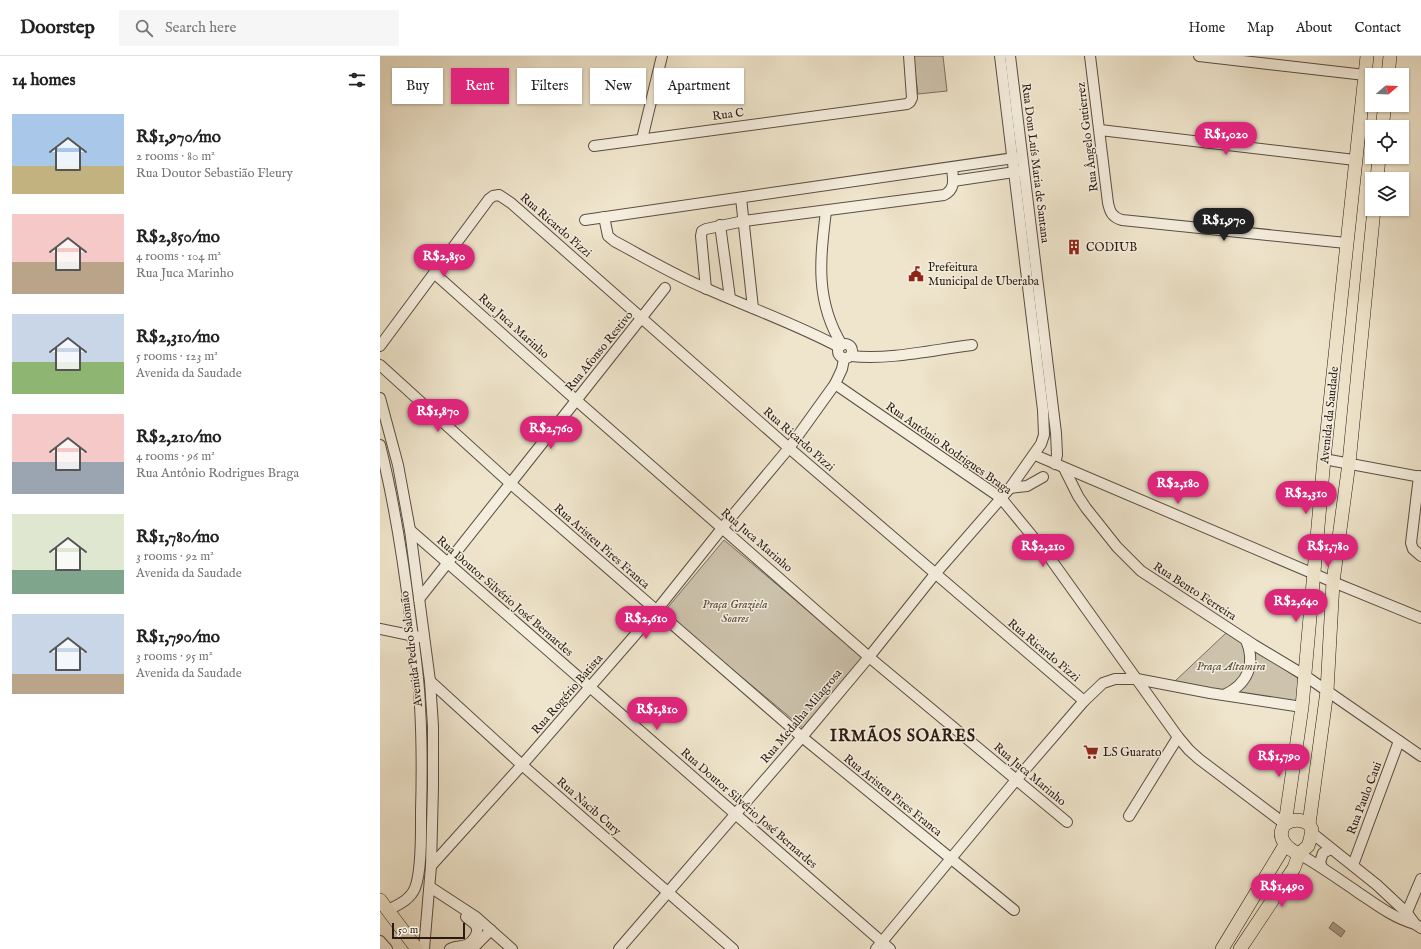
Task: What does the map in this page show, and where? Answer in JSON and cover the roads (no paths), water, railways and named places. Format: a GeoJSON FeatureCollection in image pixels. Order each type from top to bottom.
{"type":"FeatureCollection","features":[{"type":"Feature","properties":{"kind":"main road","name":"Avenida da Saudade"},"geometry":{"type":"LineString","coordinates":[[1365,68],[1366,56]]}},
{"type":"Feature","properties":{"kind":"main road"},"geometry":{"type":"LineString","coordinates":[[1389,68],[1390,56]]}},
{"type":"Feature","properties":{"kind":"main road","name":"Avenida da Saudade"},"geometry":{"type":"LineString","coordinates":[[1285,845],[1281,836],[1282,828],[1285,824],[1302,707],[1324,459],[1365,75]]}},
{"type":"Feature","properties":{"kind":"main road","name":"Avenida da Saudade"},"geometry":{"type":"LineString","coordinates":[[1240,949],[1294,868],[1299,854],[1308,846],[1327,690],[1334,582],[1349,463],[1373,216]]}},
{"type":"Feature","properties":{"kind":"main road"},"geometry":{"type":"LineString","coordinates":[[1285,824],[1290,820],[1298,820],[1310,828]]}},
{"type":"Feature","properties":{"kind":"main road"},"geometry":{"type":"LineString","coordinates":[[1222,949],[1285,845],[1293,852],[1299,854]]}},
{"type":"Feature","properties":{"kind":"main road"},"geometry":{"type":"LineString","coordinates":[[382,903],[417,949]]}},
{"type":"Feature","properties":{"kind":"street"},"geometry":{"type":"LineString","coordinates":[[642,139],[662,56]]}},
{"type":"Feature","properties":{"kind":"street","name":"Rua C"},"geometry":{"type":"LineString","coordinates":[[594,146],[907,104],[911,100],[912,95],[909,56]]}},
{"type":"Feature","properties":{"kind":"street","name":"Rua Dom Luís Maria de Santana"},"geometry":{"type":"LineString","coordinates":[[1000,56],[1017,158],[1056,433],[1057,455],[1055,464]]}},
{"type":"Feature","properties":{"kind":"street","name":"Rua Dom Luís Maria de Santana"},"geometry":{"type":"LineString","coordinates":[[1010,56],[1017,158]]}},
{"type":"Feature","properties":{"kind":"street","name":"Rua Ângelo Gutierrez"},"geometry":{"type":"LineString","coordinates":[[1090,56],[1108,203],[1112,215],[1116,218],[1122,220],[1346,243]]}},
{"type":"Feature","properties":{"kind":"street"},"geometry":{"type":"LineString","coordinates":[[1199,56],[1365,75]]}},
{"type":"Feature","properties":{"kind":"street"},"geometry":{"type":"LineString","coordinates":[[1100,130],[1355,160]]}},
{"type":"Feature","properties":{"kind":"street"},"geometry":{"type":"LineString","coordinates":[[585,220],[1017,158]]}},
{"type":"Feature","properties":{"kind":"street"},"geometry":{"type":"LineString","coordinates":[[706,289],[701,236],[702,231],[706,229],[744,221],[944,195],[952,188],[952,168]]}},
{"type":"Feature","properties":{"kind":"street"},"geometry":{"type":"LineString","coordinates":[[953,181],[1019,172]]}},
{"type":"Feature","properties":{"kind":"street","name":"Rua Dom Luís Maria de Santana"},"geometry":{"type":"LineString","coordinates":[[1010,488],[1035,456],[1042,444],[1044,435],[1019,172]]}},
{"type":"Feature","properties":{"kind":"street","name":"Rua Ricardo Pizzi"},"geometry":{"type":"LineString","coordinates":[[434,273],[489,199],[499,195],[511,203],[642,317],[789,448],[1084,700]]}},
{"type":"Feature","properties":{"kind":"street"},"geometry":{"type":"LineString","coordinates":[[741,198],[753,308]]}},
{"type":"Feature","properties":{"kind":"street"},"geometry":{"type":"LineString","coordinates":[[826,211],[821,248],[820,271],[822,294],[827,316],[840,346]]}},
{"type":"Feature","properties":{"kind":"street"},"geometry":{"type":"LineString","coordinates":[[604,217],[606,232],[610,239],[706,289],[840,346],[846,344],[849,345],[852,352],[848,357]]}},
{"type":"Feature","properties":{"kind":"street"},"geometry":{"type":"LineString","coordinates":[[720,225],[730,298]]}},
{"type":"Feature","properties":{"kind":"street"},"geometry":{"type":"LineString","coordinates":[[380,346],[434,273]]}},
{"type":"Feature","properties":{"kind":"street","name":"Rua Juca Marinho"},"geometry":{"type":"LineString","coordinates":[[434,273],[576,400],[723,527],[869,657],[1067,822]]}},
{"type":"Feature","properties":{"kind":"street","name":"Rua Afonso Restivo"},"geometry":{"type":"LineString","coordinates":[[419,600],[665,288]]}},
{"type":"Feature","properties":{"kind":"street"},"geometry":{"type":"LineString","coordinates":[[848,357],[882,357],[972,345]]}},
{"type":"Feature","properties":{"kind":"street","name":"Rua Rogério Batista"},"geometry":{"type":"LineString","coordinates":[[431,866],[590,688],[656,611],[789,448],[835,384],[848,357]]}},
{"type":"Feature","properties":{"kind":"street","name":"Rua Aristeu Pires Franca"},"geometry":{"type":"LineString","coordinates":[[380,365],[510,483],[802,737],[1014,910]]}},
{"type":"Feature","properties":{"kind":"street","name":"Rua Antônio Rodrigues Braga"},"geometry":{"type":"LineString","coordinates":[[835,384],[1001,498],[1047,554],[1178,737],[1189,750],[1285,824]]}},
{"type":"Feature","properties":{"kind":"street","name":"Avenida Pedro Salomão"},"geometry":{"type":"LineString","coordinates":[[380,398],[398,465],[410,530],[430,681],[433,771],[431,866],[433,889],[424,949]]}},
{"type":"Feature","properties":{"kind":"street","name":"Avenida Pedro Salomão"},"geometry":{"type":"LineString","coordinates":[[380,445],[391,488],[404,563],[420,705],[422,777],[420,845],[418,872],[415,887],[410,896],[403,902],[382,903]]}},
{"type":"Feature","properties":{"kind":"street"},"geometry":{"type":"LineString","coordinates":[[1035,456],[1055,464],[1065,470],[1421,618]]}},
{"type":"Feature","properties":{"kind":"street"},"geometry":{"type":"LineString","coordinates":[[1324,459],[1420,477],[1411,544],[1413,549],[1421,556]]}},
{"type":"Feature","properties":{"kind":"street","name":"Rua Bento Ferreira"},"geometry":{"type":"LineString","coordinates":[[1065,470],[1086,508],[1117,547],[1142,571],[1246,640],[1327,690],[1421,756]]}},
{"type":"Feature","properties":{"kind":"street"},"geometry":{"type":"LineString","coordinates":[[1010,488],[1027,486],[1043,477]]}},
{"type":"Feature","properties":{"kind":"street","name":"Rua Medalha Milagrosa"},"geometry":{"type":"LineString","coordinates":[[619,949],[802,737],[869,657],[935,574],[1010,488]]}},
{"type":"Feature","properties":{"kind":"street","name":"Rua Doutor Silvério José Bernardes"},"geometry":{"type":"LineString","coordinates":[[410,530],[735,813],[879,945],[890,949]]}},
{"type":"Feature","properties":{"kind":"street"},"geometry":{"type":"LineString","coordinates":[[380,629],[425,638]]}},
{"type":"Feature","properties":{"kind":"street"},"geometry":{"type":"LineString","coordinates":[[1224,695],[1238,687],[1247,675],[1250,654],[1246,640]]}},
{"type":"Feature","properties":{"kind":"street"},"geometry":{"type":"LineString","coordinates":[[879,945],[1084,700],[1103,683],[1115,679],[1137,679],[1224,695],[1302,707]]}},
{"type":"Feature","properties":{"kind":"street","name":"Rua Nacib Cury"},"geometry":{"type":"LineString","coordinates":[[430,681],[522,765],[734,949]]}},
{"type":"Feature","properties":{"kind":"street"},"geometry":{"type":"LineString","coordinates":[[1129,816],[1178,737]]}},
{"type":"Feature","properties":{"kind":"street","name":"Rua Paulo Caui"},"geometry":{"type":"LineString","coordinates":[[1353,865],[1399,741]]}},
{"type":"Feature","properties":{"kind":"street"},"geometry":{"type":"LineString","coordinates":[[1310,828],[1331,848],[1353,865],[1405,917]]}},
{"type":"Feature","properties":{"kind":"street"},"geometry":{"type":"LineString","coordinates":[[1322,867],[1320,862],[1323,853],[1331,848]]}},
{"type":"Feature","properties":{"kind":"street"},"geometry":{"type":"LineString","coordinates":[[1299,854],[1322,867],[1367,898],[1405,917],[1418,926]]}},
{"type":"Feature","properties":{"kind":"street"},"geometry":{"type":"LineString","coordinates":[[1405,917],[1421,879]]}},
{"type":"Feature","properties":{"kind":"street"},"geometry":{"type":"LineString","coordinates":[[433,889],[476,917],[512,949]]}},
{"type":"Feature","properties":{"kind":"street"},"geometry":{"type":"LineString","coordinates":[[433,889],[474,923],[477,929],[475,937],[467,945],[455,946],[450,949]]}},
{"type":"Feature","properties":{"kind":"street"},"geometry":{"type":"LineString","coordinates":[[472,949],[491,930]]}},
{"type":"Feature","properties":{"kind":"street"},"geometry":{"type":"LineString","coordinates":[[380,942],[387,949]]}},
{"type":"Feature","properties":{"kind":"place","name":"CODIUB"},"geometry":{"type":"Point","coordinates":[1074,247]}},
{"type":"Feature","properties":{"kind":"place","name":"Prefeitura Municipal de Uberaba"},"geometry":{"type":"Point","coordinates":[916,274]}},
{"type":"Feature","properties":{"kind":"place","name":"LS Guarato"},"geometry":{"type":"Point","coordinates":[1091,752]}},
{"type":"Feature","properties":{"kind":"district","name":"IRMÃOS SOARES"},"geometry":{"type":"Point","coordinates":[903,735]}},
{"type":"Feature","properties":{"kind":"park label","name":"Praça Graziela Soares"},"geometry":{"type":"Point","coordinates":[735,611]}},
{"type":"Feature","properties":{"kind":"park label","name":"Praça Altamira"},"geometry":{"type":"Point","coordinates":[1231,666]}}]}
